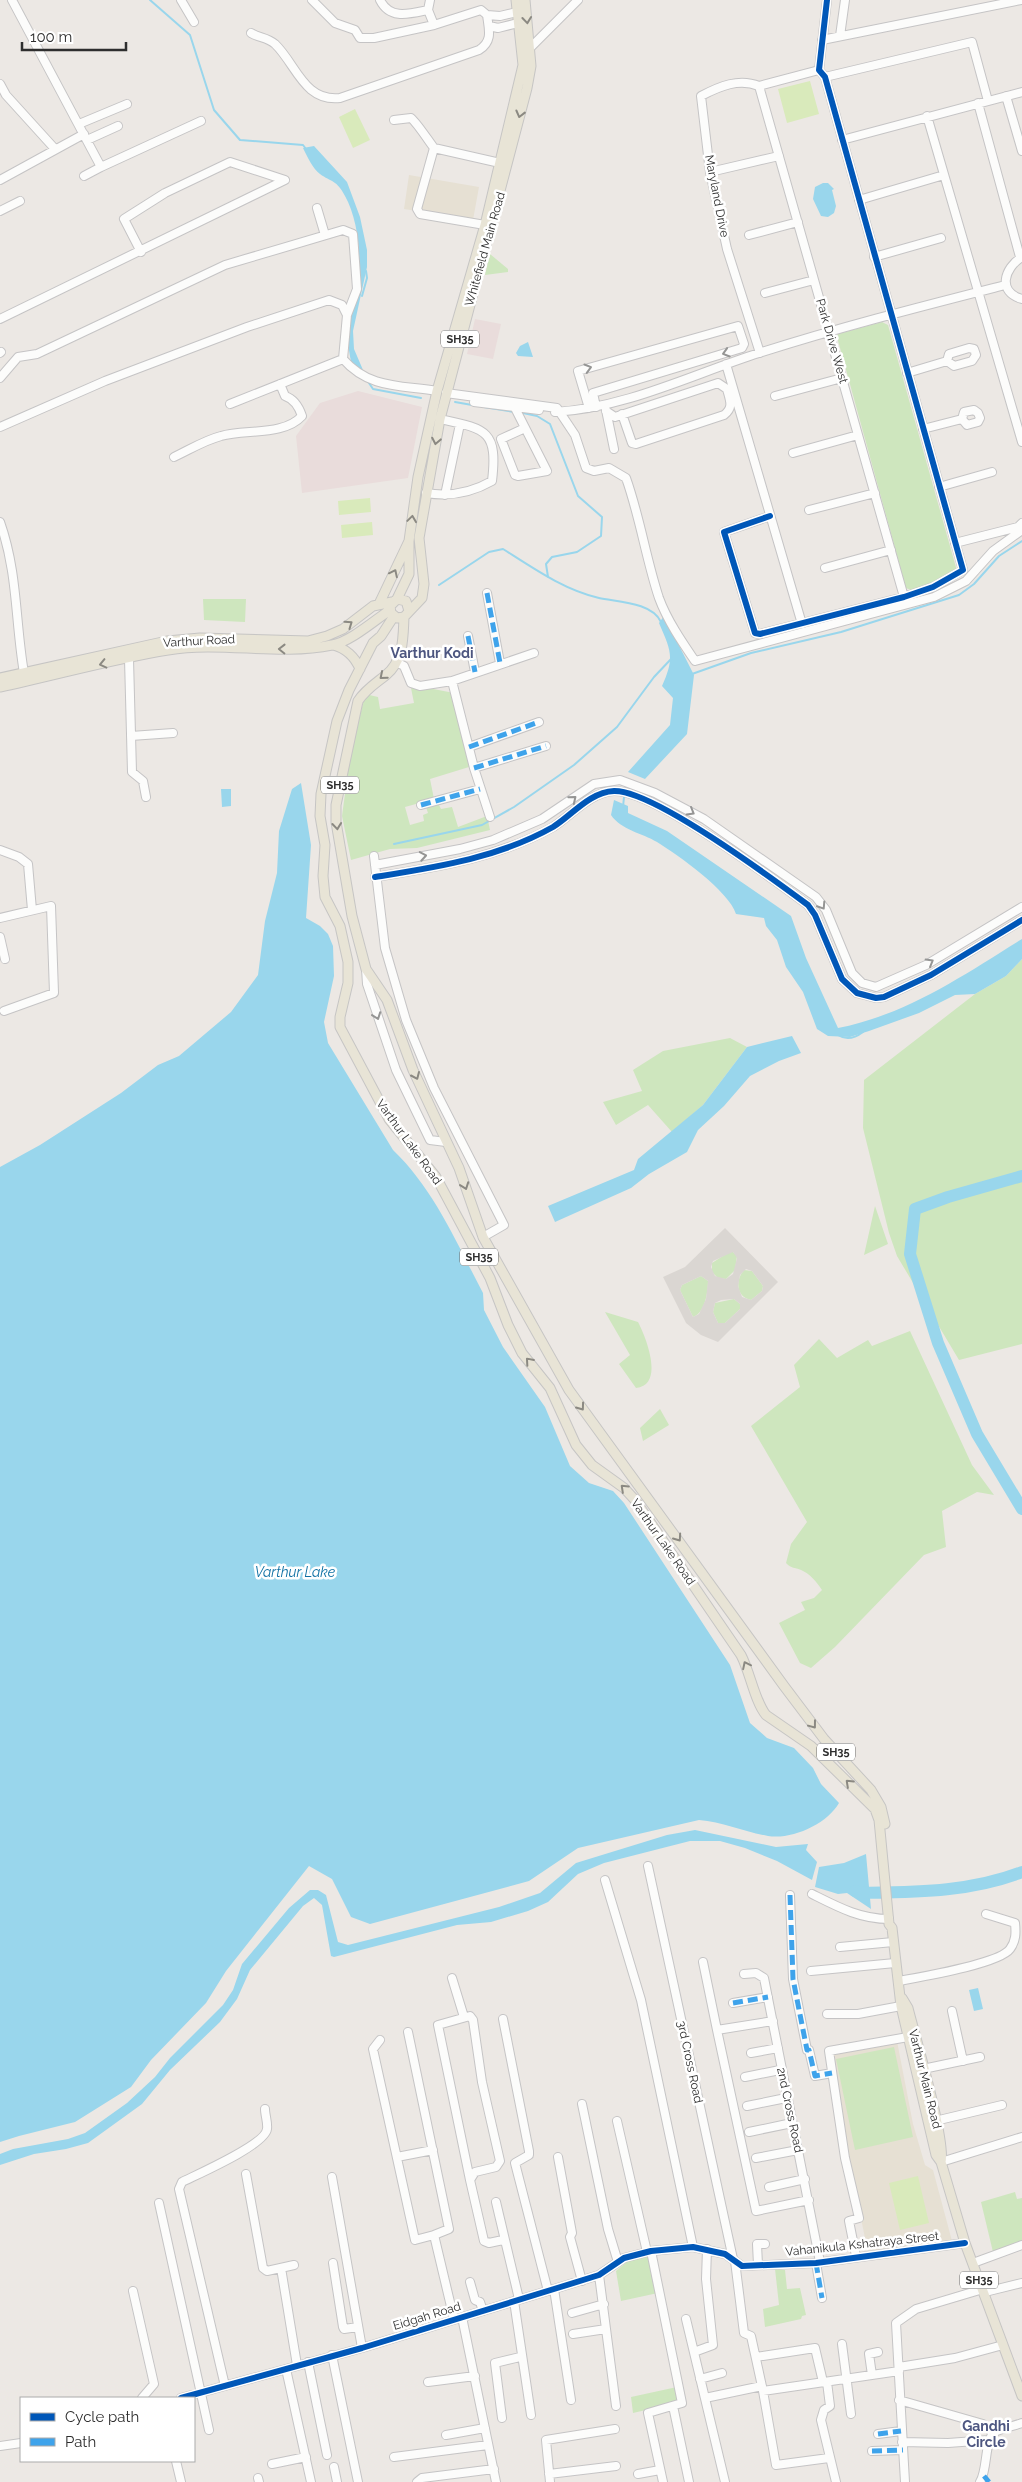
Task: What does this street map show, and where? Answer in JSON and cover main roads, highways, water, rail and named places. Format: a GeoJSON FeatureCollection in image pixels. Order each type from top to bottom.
{"type":"FeatureCollection","features":[{"type":"Feature","properties":{"kind":"main road","name":"Whitefield Main Road"},"geometry":{"type":"LineString","coordinates":[[393,607],[410,574],[409,541],[418,477],[443,394],[527,88],[531,66],[518,23],[516,0]]}},
{"type":"Feature","properties":{"kind":"main road","name":"Whitefield Main Road"},"geometry":{"type":"LineString","coordinates":[[407,614],[416,607],[422,598],[424,584],[419,538],[443,394],[523,65],[526,50],[525,0]]}},
{"type":"Feature","properties":{"kind":"main road"},"geometry":{"type":"LineString","coordinates":[[379,604],[409,541]]}},
{"type":"Feature","properties":{"kind":"main road"},"geometry":{"type":"LineString","coordinates":[[393,607],[406,601],[407,614]]}},
{"type":"Feature","properties":{"kind":"main road","name":"Varthur Road"},"geometry":{"type":"LineString","coordinates":[[0,678],[167,641],[200,638],[308,640],[327,636],[343,629],[366,610],[379,604],[393,607]]}},
{"type":"Feature","properties":{"kind":"main road"},"geometry":{"type":"LineString","coordinates":[[393,607],[407,614]]}},
{"type":"Feature","properties":{"kind":"main road","name":"Varthur Lake Road"},"geometry":{"type":"LineString","coordinates":[[393,607],[381,636],[374,643],[360,669],[336,722],[320,794],[325,845],[323,876],[326,897],[340,926],[348,962],[348,982],[340,1017],[340,1027],[345,1041],[389,1119],[436,1176],[490,1278],[508,1325],[522,1353],[550,1388],[584,1457],[624,1488],[635,1500],[741,1655],[750,1674],[761,1709],[774,1722],[811,1746],[878,1808]]}},
{"type":"Feature","properties":{"kind":"main road","name":"Varthur Road"},"geometry":{"type":"LineString","coordinates":[[0,687],[168,650],[186,648],[310,648],[333,645],[364,628],[393,607]]}},
{"type":"Feature","properties":{"kind":"main road","name":"Varthur Lake Road"},"geometry":{"type":"LineString","coordinates":[[407,614],[403,648],[396,662],[388,673],[366,690],[358,702],[336,805],[336,822],[352,916],[366,969],[387,1000],[414,1070],[459,1168],[483,1237],[569,1390],[824,1739],[871,1790],[881,1820],[890,1908]]}},
{"type":"Feature","properties":{"kind":"main road"},"geometry":{"type":"LineString","coordinates":[[333,645],[342,647],[357,662],[360,669]]}},
{"type":"Feature","properties":{"kind":"main road"},"geometry":{"type":"LineString","coordinates":[[347,696],[358,702]]}},
{"type":"Feature","properties":{"kind":"main road"},"geometry":{"type":"LineString","coordinates":[[890,1908],[895,1923],[892,1928]]}},
{"type":"Feature","properties":{"kind":"main road","name":"Varthur Main Road"},"geometry":{"type":"LineString","coordinates":[[890,1908],[888,1919],[892,1928],[895,1963],[908,2037],[936,2155],[940,2162],[965,2243],[1003,2345],[1018,2378],[1021,2392]]}},
{"type":"Feature","properties":{"kind":"main road","name":"Varthur Main Road"},"geometry":{"type":"LineString","coordinates":[[902,2002],[908,2008],[943,2153],[940,2162]]}},
{"type":"Feature","properties":{"kind":"water"},"geometry":{"type":"Polygon","coordinates":[[[314,146],[347,182],[360,217],[367,250],[367,267],[353,331],[354,349],[363,370],[352,365],[348,337],[358,277],[359,246],[356,228],[349,203],[342,191],[336,184],[317,172],[303,148],[314,146]]]}},
{"type":"Feature","properties":{"kind":"water"},"geometry":{"type":"Polygon","coordinates":[[[828,183],[834,189],[832,190],[836,206],[834,213],[828,217],[821,216],[813,199],[815,187],[828,183]]]}},
{"type":"Feature","properties":{"kind":"water"},"geometry":{"type":"Polygon","coordinates":[[[528,342],[533,357],[518,356],[516,353],[520,346],[528,342]]]}},
{"type":"Feature","properties":{"kind":"water"},"geometry":{"type":"Polygon","coordinates":[[[664,616],[694,675],[687,734],[645,779],[628,772],[670,725],[673,698],[662,686],[670,661],[669,648],[659,623],[664,616]]]}},
{"type":"Feature","properties":{"kind":"water","name":"Varthur Lake"},"geometry":{"type":"Polygon","coordinates":[[[301,783],[311,845],[306,918],[320,926],[328,934],[333,946],[334,976],[324,1022],[328,1043],[393,1150],[421,1182],[444,1218],[483,1293],[484,1310],[503,1347],[545,1407],[570,1466],[589,1483],[613,1491],[624,1503],[730,1665],[750,1723],[767,1738],[794,1748],[813,1768],[821,1784],[839,1803],[818,1824],[798,1833],[777,1837],[699,1820],[578,1848],[529,1881],[370,1924],[351,1917],[332,1879],[309,1866],[226,1971],[206,2003],[151,2060],[131,2087],[75,2122],[0,2142],[0,1167],[40,1145],[121,1093],[158,1065],[179,1056],[231,1012],[258,975],[265,921],[277,873],[279,831],[292,789],[301,783]]]}},
{"type":"Feature","properties":{"kind":"water"},"geometry":{"type":"Polygon","coordinates":[[[221,789],[231,789],[231,806],[222,807],[221,789]]]}},
{"type":"Feature","properties":{"kind":"water"},"geometry":{"type":"Polygon","coordinates":[[[614,800],[628,806],[628,813],[667,831],[791,916],[806,958],[838,1028],[863,1022],[911,1004],[956,980],[1022,939],[1022,959],[1006,976],[975,994],[955,995],[919,1013],[850,1037],[828,1036],[817,1029],[803,992],[786,967],[777,940],[766,926],[764,918],[736,914],[724,895],[702,874],[657,842],[620,824],[611,815],[614,800]]]}},
{"type":"Feature","properties":{"kind":"water"},"geometry":{"type":"Polygon","coordinates":[[[792,1036],[801,1053],[779,1061],[750,1076],[724,1106],[698,1130],[687,1152],[649,1174],[631,1188],[555,1222],[548,1206],[634,1170],[638,1159],[703,1105],[747,1047],[792,1036]]]}},
{"type":"Feature","properties":{"kind":"water"},"geometry":{"type":"Polygon","coordinates":[[[695,1830],[776,1847],[808,1844],[806,1850],[817,1862],[812,1880],[777,1861],[745,1848],[720,1841],[690,1841],[604,1863],[578,1874],[548,1902],[528,1911],[491,1922],[457,1925],[334,1957],[331,1956],[322,1905],[314,1898],[303,1906],[250,1970],[237,1999],[220,2022],[170,2070],[142,2104],[88,2143],[34,2154],[0,2165],[0,2154],[13,2149],[68,2139],[85,2133],[127,2103],[155,2077],[170,2058],[223,2005],[233,1990],[242,1964],[289,1908],[310,1890],[318,1890],[326,1895],[338,1942],[348,1945],[499,1907],[540,1893],[576,1863],[667,1835],[695,1830]]]}},
{"type":"Feature","properties":{"kind":"water"},"geometry":{"type":"Polygon","coordinates":[[[866,1854],[871,1909],[847,1893],[838,1894],[815,1887],[819,1867],[844,1863],[866,1854]]]}},
{"type":"Feature","properties":{"kind":"water"},"geometry":{"type":"Polygon","coordinates":[[[978,1988],[983,2009],[974,2011],[969,1990],[978,1988]]]}},
{"type":"Feature","properties":{"kind":"waterway"},"geometry":{"type":"LineString","coordinates":[[150,0],[190,35],[214,110],[240,140],[303,145],[306,149]]}},
{"type":"Feature","properties":{"kind":"waterway"},"geometry":{"type":"LineString","coordinates":[[362,296],[367,278],[366,271]]}},
{"type":"Feature","properties":{"kind":"waterway"},"geometry":{"type":"LineString","coordinates":[[367,380],[373,389],[421,398]]}},
{"type":"Feature","properties":{"kind":"waterway"},"geometry":{"type":"LineString","coordinates":[[455,402],[472,405]]}},
{"type":"Feature","properties":{"kind":"waterway"},"geometry":{"type":"LineString","coordinates":[[484,407],[514,412]]}},
{"type":"Feature","properties":{"kind":"waterway"},"geometry":{"type":"LineString","coordinates":[[523,413],[537,416],[550,424],[578,496],[602,517],[601,536],[577,552],[552,557],[546,564],[548,577]]}},
{"type":"Feature","properties":{"kind":"waterway"},"geometry":{"type":"LineString","coordinates":[[692,674],[751,653],[841,632],[959,595],[974,584],[999,556],[1022,541]]}},
{"type":"Feature","properties":{"kind":"waterway"},"geometry":{"type":"LineString","coordinates":[[439,585],[489,552],[503,549],[537,571],[573,590],[599,598],[642,607],[650,610],[661,622]]}},
{"type":"Feature","properties":{"kind":"waterway"},"geometry":{"type":"LineString","coordinates":[[394,844],[482,825],[514,807],[574,765],[617,727],[654,677],[672,658]]}},
{"type":"Feature","properties":{"kind":"waterway"},"geometry":{"type":"LineString","coordinates":[[623,807],[624,797]]}},
{"type":"Feature","properties":{"kind":"waterway"},"geometry":{"type":"LineString","coordinates":[[838,1035],[851,1038],[863,1032]]}},
{"type":"Feature","properties":{"kind":"waterway"},"geometry":{"type":"LineString","coordinates":[[1022,1176],[948,1197],[915,1209],[910,1254],[938,1343],[977,1434],[1022,1509]]}},
{"type":"Feature","properties":{"kind":"waterway"},"geometry":{"type":"LineString","coordinates":[[855,1891],[862,1893],[943,1890],[983,1884],[1022,1872]]}},
{"type":"Feature","properties":{"kind":"district","name":"Varthur Kodi"},"geometry":{"type":"Point","coordinates":[432,653]}},
{"type":"Feature","properties":{"kind":"district","name":"Gandhi Circle"},"geometry":{"type":"Point","coordinates":[986,2434]}}]}
